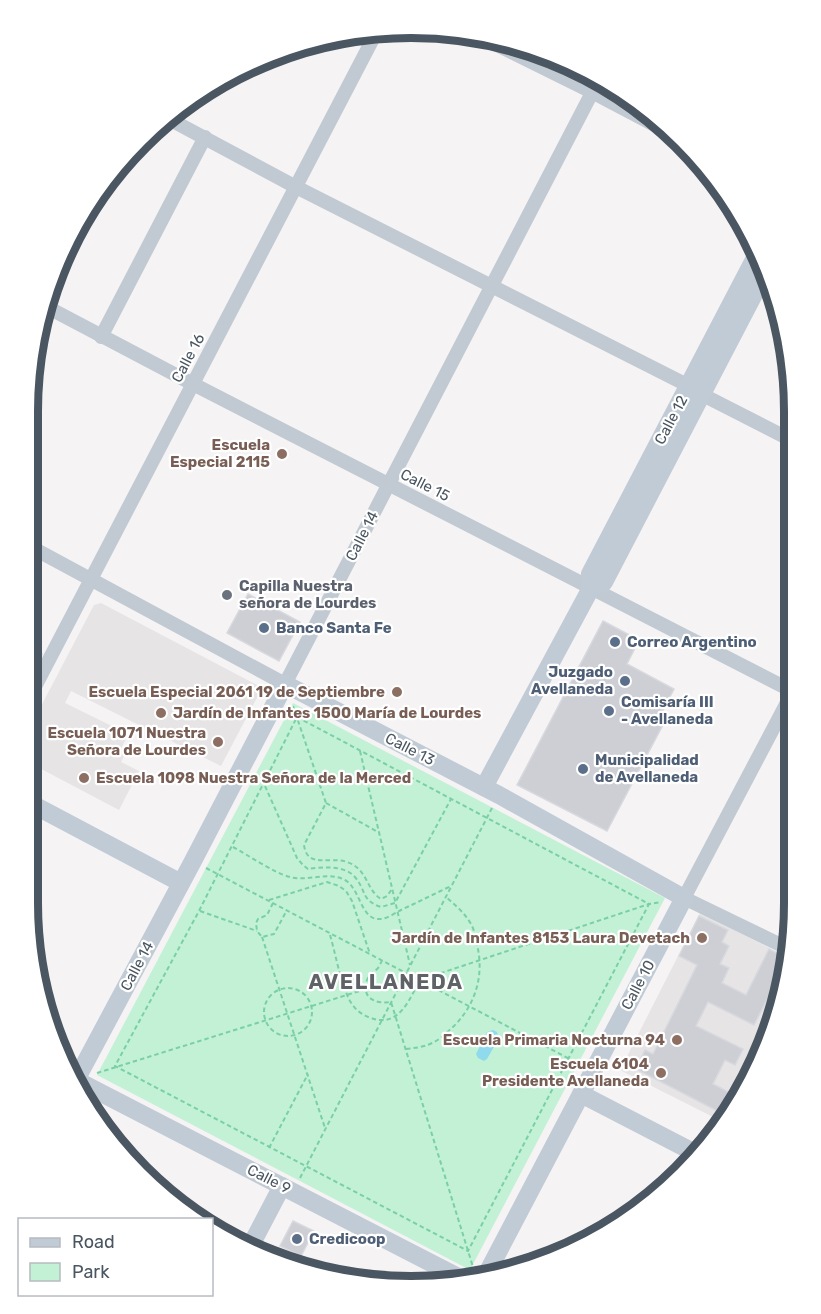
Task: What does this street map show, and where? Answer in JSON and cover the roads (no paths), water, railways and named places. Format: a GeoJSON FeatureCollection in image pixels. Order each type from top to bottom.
{"type":"FeatureCollection","features":[{"type":"Feature","properties":{"kind":"street","name":"Calle 16"},"geometry":{"type":"LineString","coordinates":[[38,681],[372,40]]}},
{"type":"Feature","properties":{"kind":"street"},"geometry":{"type":"LineString","coordinates":[[515,52],[594,88],[633,111]]}},
{"type":"Feature","properties":{"kind":"street","name":"Calle 14"},"geometry":{"type":"LineString","coordinates":[[79,1073],[193,861],[594,88]]}},
{"type":"Feature","properties":{"kind":"street"},"geometry":{"type":"LineString","coordinates":[[175,122],[296,187],[784,436]]}},
{"type":"Feature","properties":{"kind":"street"},"geometry":{"type":"LineString","coordinates":[[101,337],[205,137]]}},
{"type":"Feature","properties":{"kind":"street","name":"Calle 12"},"geometry":{"type":"LineString","coordinates":[[491,791],[591,588],[604,582],[753,263]]}},
{"type":"Feature","properties":{"kind":"street","name":"Calle 12"},"geometry":{"type":"LineString","coordinates":[[695,390],[760,281]]}},
{"type":"Feature","properties":{"kind":"street","name":"Calle 15"},"geometry":{"type":"LineString","coordinates":[[51,310],[784,688]]}},
{"type":"Feature","properties":{"kind":"street","name":"Calle 13"},"geometry":{"type":"LineString","coordinates":[[38,551],[285,684],[491,791],[684,898],[781,946]]}},
{"type":"Feature","properties":{"kind":"street","name":"Calle 10"},"geometry":{"type":"LineString","coordinates":[[477,1270],[581,1094],[784,707]]}},
{"type":"Feature","properties":{"kind":"street"},"geometry":{"type":"LineString","coordinates":[[38,807],[181,883]]}},
{"type":"Feature","properties":{"kind":"street","name":"Calle 9"},"geometry":{"type":"LineString","coordinates":[[84,1085],[288,1189],[467,1272]]}},
{"type":"Feature","properties":{"kind":"street"},"geometry":{"type":"LineString","coordinates":[[581,1094],[690,1150]]}},
{"type":"Feature","properties":{"kind":"street"},"geometry":{"type":"LineString","coordinates":[[254,1241],[288,1189]]}},
{"type":"Feature","properties":{"kind":"water"},"geometry":{"type":"Polygon","coordinates":[[[493,1030],[497,1032],[499,1038],[484,1061],[476,1054],[487,1032],[493,1030]]]}},
{"type":"Feature","properties":{"kind":"place","name":"Escuela Especial 2115"},"geometry":{"type":"Point","coordinates":[282,454]}},
{"type":"Feature","properties":{"kind":"place","name":"Capilla Nuestra señora de Lourdes"},"geometry":{"type":"Point","coordinates":[227,595]}},
{"type":"Feature","properties":{"kind":"place","name":"Banco Santa Fe"},"geometry":{"type":"Point","coordinates":[264,628]}},
{"type":"Feature","properties":{"kind":"place","name":"Correo Argentino"},"geometry":{"type":"Point","coordinates":[615,642]}},
{"type":"Feature","properties":{"kind":"place","name":"Juzgado Avellaneda"},"geometry":{"type":"Point","coordinates":[625,681]}},
{"type":"Feature","properties":{"kind":"place","name":"Escuela Especial 2061 19 de Septiembre"},"geometry":{"type":"Point","coordinates":[397,692]}},
{"type":"Feature","properties":{"kind":"place","name":"Comisaría III - Avellaneda"},"geometry":{"type":"Point","coordinates":[609,711]}},
{"type":"Feature","properties":{"kind":"place","name":"Jardín de Infantes 1500 María de Lourdes"},"geometry":{"type":"Point","coordinates":[161,713]}},
{"type":"Feature","properties":{"kind":"place","name":"Escuela 1071 Nuestra Señora de Lourdes"},"geometry":{"type":"Point","coordinates":[218,742]}},
{"type":"Feature","properties":{"kind":"place","name":"Municipalidad de Avellaneda"},"geometry":{"type":"Point","coordinates":[583,769]}},
{"type":"Feature","properties":{"kind":"place","name":"Escuela 1098 Nuestra Señora de la Merced"},"geometry":{"type":"Point","coordinates":[84,778]}},
{"type":"Feature","properties":{"kind":"place","name":"Jardín de Infantes 8153 Laura Devetach"},"geometry":{"type":"Point","coordinates":[702,938]}},
{"type":"Feature","properties":{"kind":"place","name":"Escuela Primaria Nocturna 94"},"geometry":{"type":"Point","coordinates":[677,1040]}},
{"type":"Feature","properties":{"kind":"place","name":"Escuela 6104 Presidente Avellaneda"},"geometry":{"type":"Point","coordinates":[661,1073]}},
{"type":"Feature","properties":{"kind":"place","name":"Credicoop"},"geometry":{"type":"Point","coordinates":[297,1239]}},
{"type":"Feature","properties":{"kind":"district","name":"AVELLANEDA"},"geometry":{"type":"Point","coordinates":[386,981]}}]}
